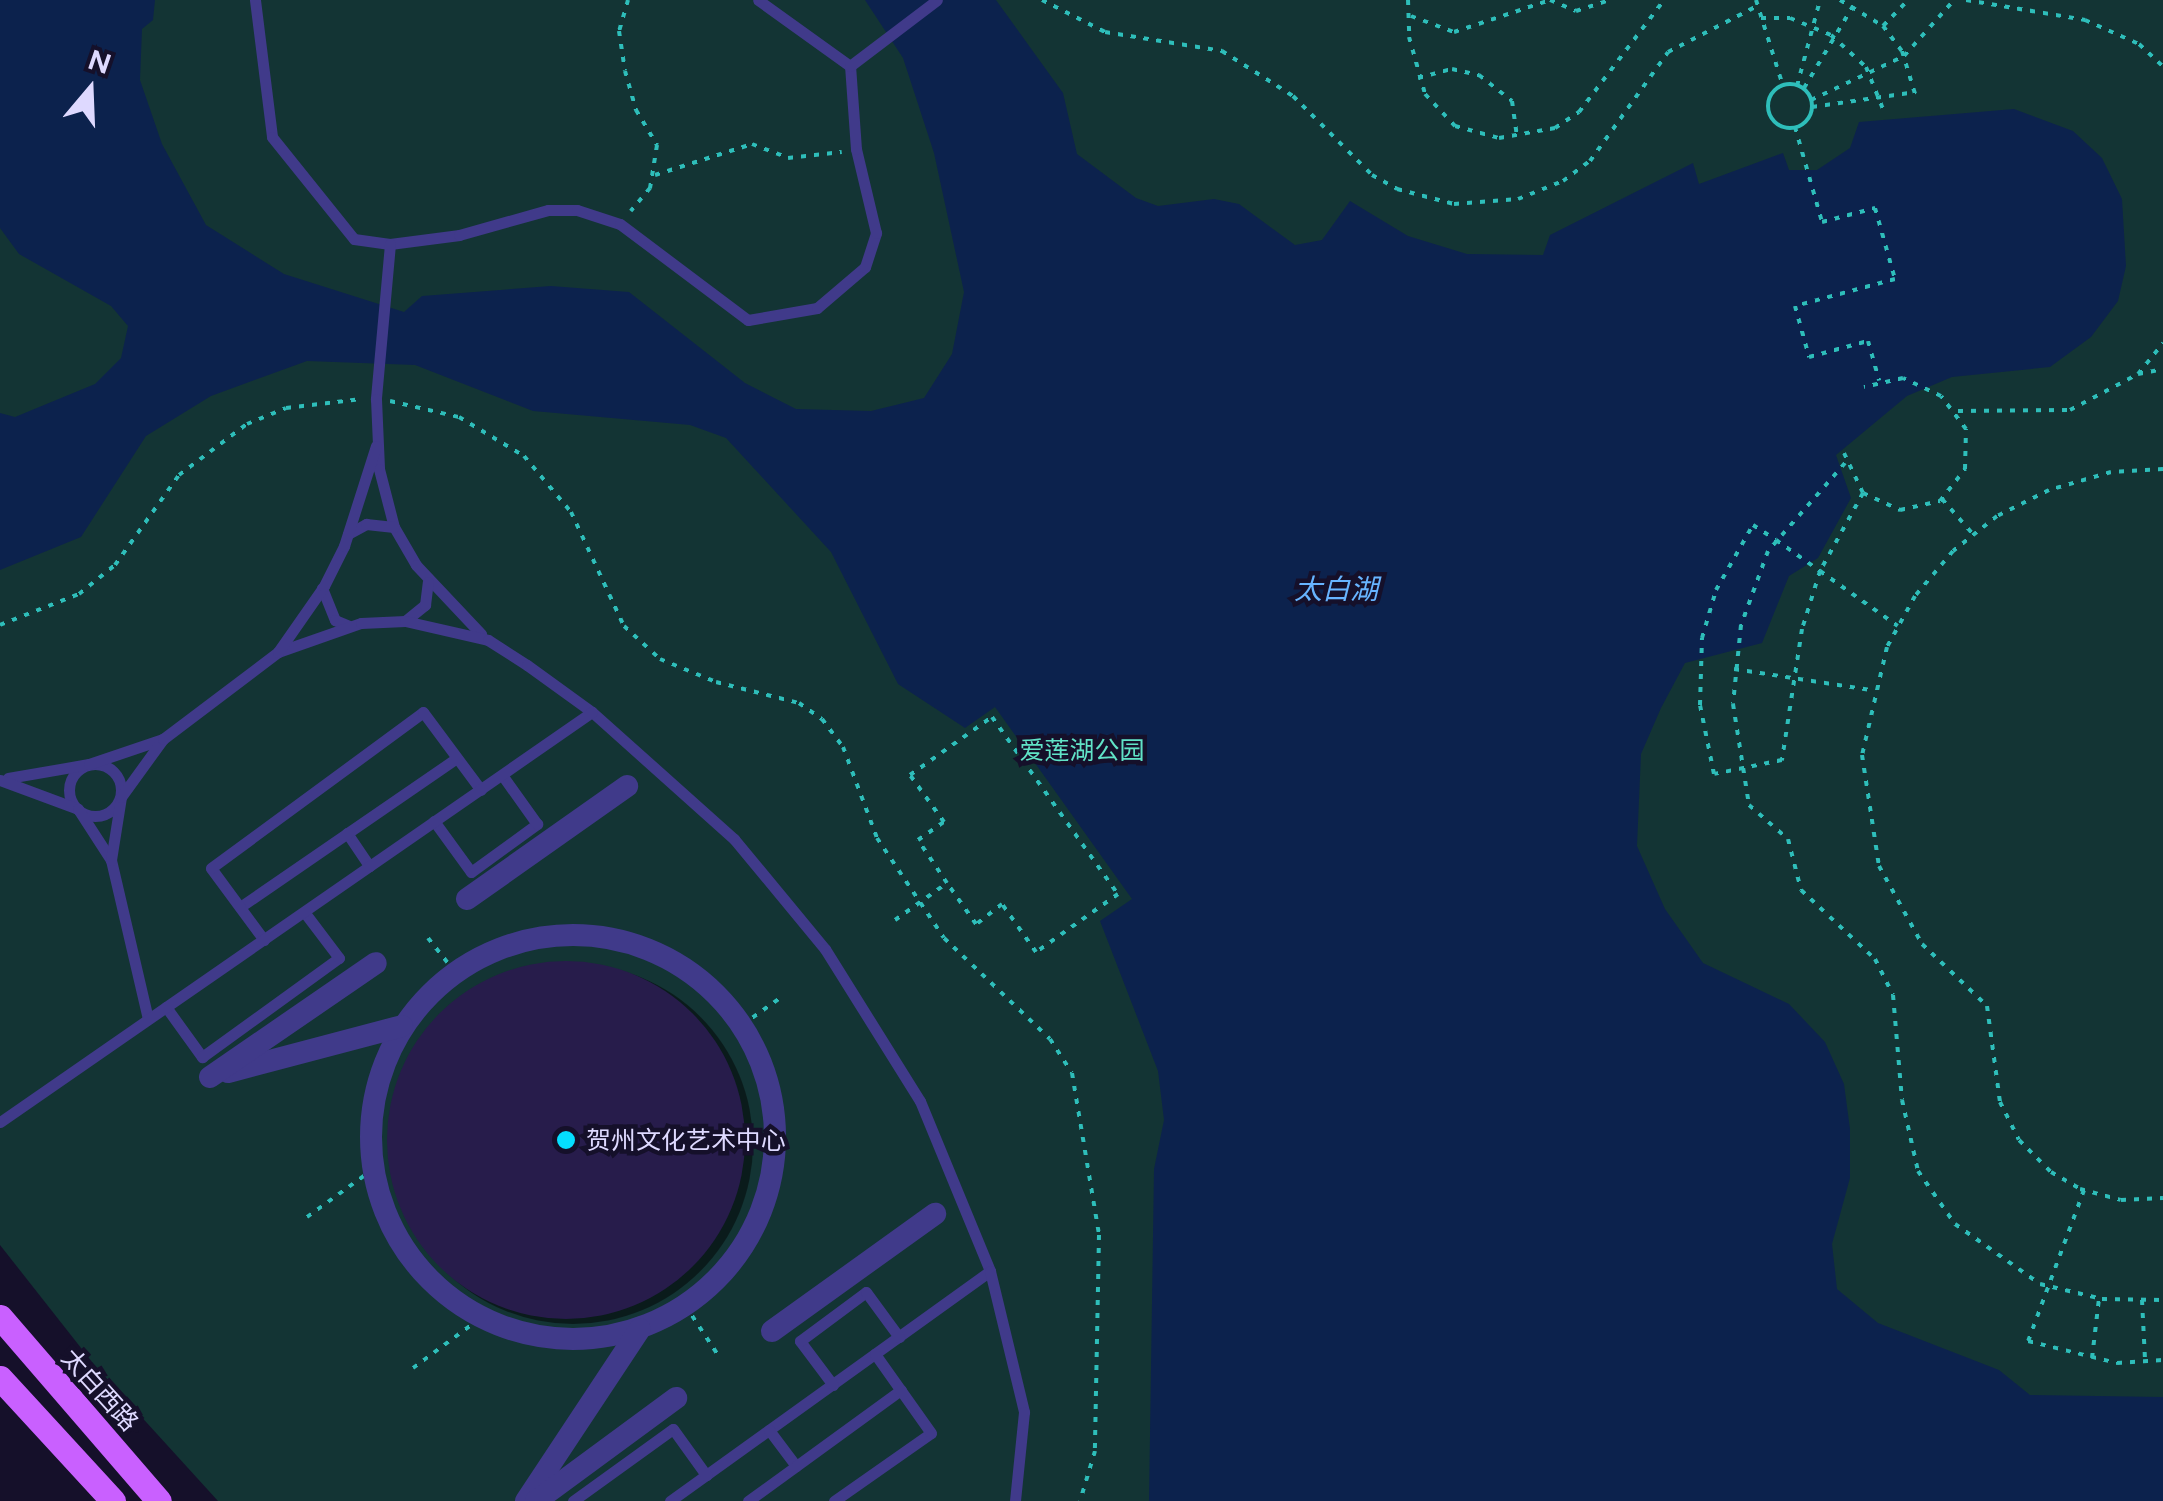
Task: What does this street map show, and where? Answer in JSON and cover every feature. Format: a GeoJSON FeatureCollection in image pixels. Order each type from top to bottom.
{"type":"FeatureCollection","features":[{"type":"Feature","properties":{"kind":"main road","name":"太白西路"},"geometry":{"type":"LineString","coordinates":[[0,1318],[159,1501]]}},
{"type":"Feature","properties":{"kind":"main road"},"geometry":{"type":"LineString","coordinates":[[0,1378],[113,1501]]}},
{"type":"Feature","properties":{"kind":"street"},"geometry":{"type":"LineString","coordinates":[[467,899],[627,786]]}},
{"type":"Feature","properties":{"kind":"street"},"geometry":{"type":"LineString","coordinates":[[550,935],[606,937],[659,953],[705,983],[742,1024],[767,1075],[777,1130],[771,1186],[750,1238],[716,1282],[685,1305],[640,1329],[590,1339],[540,1337],[482,1316],[448,1297],[412,1261],[387,1218],[372,1170],[377,1088],[402,1026],[455,972],[496,949],[550,935]]}},
{"type":"Feature","properties":{"kind":"street"},"geometry":{"type":"LineString","coordinates":[[376,964],[209,1065],[210,1077],[402,1026]]}},
{"type":"Feature","properties":{"kind":"street"},"geometry":{"type":"LineString","coordinates":[[772,1331],[935,1214]]}},
{"type":"Feature","properties":{"kind":"street"},"geometry":{"type":"LineString","coordinates":[[526,1501],[640,1329]]}},
{"type":"Feature","properties":{"kind":"street"},"geometry":{"type":"LineString","coordinates":[[536,1501],[676,1398]]}},
{"type":"Feature","properties":{"kind":"lane"},"geometry":{"type":"LineString","coordinates":[[256,0],[267,113],[281,154],[354,239],[390,244],[459,235],[548,210],[620,224],[732,314],[748,320],[817,308],[865,267],[876,233],[856,149],[850,66]]}},
{"type":"Feature","properties":{"kind":"lane"},"geometry":{"type":"LineString","coordinates":[[758,0],[850,66]]}},
{"type":"Feature","properties":{"kind":"lane"},"geometry":{"type":"LineString","coordinates":[[850,66],[938,0]]}},
{"type":"Feature","properties":{"kind":"lane"},"geometry":{"type":"LineString","coordinates":[[390,244],[376,399],[376,446],[394,528],[428,582],[488,640],[592,712],[695,798],[825,949],[920,1100],[990,1271],[1024,1412],[1015,1501]]}},
{"type":"Feature","properties":{"kind":"lane"},"geometry":{"type":"LineString","coordinates":[[278,652],[322,588],[348,534],[376,446]]}},
{"type":"Feature","properties":{"kind":"lane"},"geometry":{"type":"LineString","coordinates":[[348,534],[366,524],[394,528]]}},
{"type":"Feature","properties":{"kind":"lane"},"geometry":{"type":"LineString","coordinates":[[406,621],[425,605],[428,582]]}},
{"type":"Feature","properties":{"kind":"lane"},"geometry":{"type":"LineString","coordinates":[[322,588],[335,620],[349,626]]}},
{"type":"Feature","properties":{"kind":"lane"},"geometry":{"type":"LineString","coordinates":[[0,779],[89,764],[163,738],[278,652],[349,626],[406,621],[488,640]]}},
{"type":"Feature","properties":{"kind":"lane"},"geometry":{"type":"LineString","coordinates":[[264,940],[211,868],[424,712],[481,790]]}},
{"type":"Feature","properties":{"kind":"lane"},"geometry":{"type":"LineString","coordinates":[[0,1122],[592,712]]}},
{"type":"Feature","properties":{"kind":"lane"},"geometry":{"type":"LineString","coordinates":[[0,779],[102,816],[121,797],[163,738]]}},
{"type":"Feature","properties":{"kind":"lane"},"geometry":{"type":"LineString","coordinates":[[240,907],[457,758]]}},
{"type":"Feature","properties":{"kind":"lane"},"geometry":{"type":"LineString","coordinates":[[89,764],[114,771],[121,797],[112,860],[148,1019]]}},
{"type":"Feature","properties":{"kind":"lane"},"geometry":{"type":"LineString","coordinates":[[89,764],[71,779],[78,809],[112,860]]}},
{"type":"Feature","properties":{"kind":"lane"},"geometry":{"type":"LineString","coordinates":[[434,821],[471,872],[537,824],[502,775]]}},
{"type":"Feature","properties":{"kind":"lane"},"geometry":{"type":"LineString","coordinates":[[347,834],[370,866]]}},
{"type":"Feature","properties":{"kind":"lane"},"geometry":{"type":"LineString","coordinates":[[166,1007],[209,1065],[339,958],[305,913]]}},
{"type":"Feature","properties":{"kind":"lane"},"geometry":{"type":"LineString","coordinates":[[670,1501],[990,1271]]}},
{"type":"Feature","properties":{"kind":"lane"},"geometry":{"type":"LineString","coordinates":[[833,1384],[800,1341],[866,1292],[899,1336]]}},
{"type":"Feature","properties":{"kind":"lane"},"geometry":{"type":"LineString","coordinates":[[834,1501],[931,1433],[875,1354]]}},
{"type":"Feature","properties":{"kind":"lane"},"geometry":{"type":"LineString","coordinates":[[748,1501],[901,1390]]}},
{"type":"Feature","properties":{"kind":"lane"},"geometry":{"type":"LineString","coordinates":[[573,1501],[674,1430],[706,1475]]}},
{"type":"Feature","properties":{"kind":"lane"},"geometry":{"type":"LineString","coordinates":[[769,1430],[796,1466]]}},
{"type":"Feature","properties":{"kind":"path"},"geometry":{"type":"LineString","coordinates":[[620,224],[655,176],[657,144],[636,110],[625,71],[619,31],[628,0]]}},
{"type":"Feature","properties":{"kind":"path"},"geometry":{"type":"LineString","coordinates":[[1042,0],[1105,32],[1222,51],[1293,96],[1372,175],[1397,190],[1454,204],[1518,199],[1563,180],[1590,161],[1668,52],[1756,3],[1783,86]]}},
{"type":"Feature","properties":{"kind":"path"},"geometry":{"type":"LineString","coordinates":[[1408,0],[1418,78],[1455,126],[1474,135],[1517,135],[1554,128],[1578,112],[1664,0]]}},
{"type":"Feature","properties":{"kind":"path"},"geometry":{"type":"LineString","coordinates":[[1409,15],[1454,32],[1550,0],[1576,12],[1609,0]]}},
{"type":"Feature","properties":{"kind":"path"},"geometry":{"type":"LineString","coordinates":[[1811,104],[1800,87],[1820,0]]}},
{"type":"Feature","properties":{"kind":"path"},"geometry":{"type":"LineString","coordinates":[[1811,104],[1916,95],[1904,56],[1883,26],[1840,0]]}},
{"type":"Feature","properties":{"kind":"path"},"geometry":{"type":"LineString","coordinates":[[1883,26],[1908,0]]}},
{"type":"Feature","properties":{"kind":"path"},"geometry":{"type":"LineString","coordinates":[[1795,127],[1811,104],[1904,56],[1954,0]]}},
{"type":"Feature","properties":{"kind":"path"},"geometry":{"type":"LineString","coordinates":[[1966,0],[2085,20],[2139,44],[2163,66]]}},
{"type":"Feature","properties":{"kind":"path"},"geometry":{"type":"LineString","coordinates":[[1800,87],[1853,6]]}},
{"type":"Feature","properties":{"kind":"path"},"geometry":{"type":"LineString","coordinates":[[1761,18],[1813,26],[1834,38],[1870,72],[1884,109]]}},
{"type":"Feature","properties":{"kind":"path"},"geometry":{"type":"LineString","coordinates":[[1418,78],[1452,69],[1479,76],[1512,101],[1517,135]]}},
{"type":"Feature","properties":{"kind":"path"},"geometry":{"type":"LineString","coordinates":[[1783,86],[1800,87]]}},
{"type":"Feature","properties":{"kind":"path"},"geometry":{"type":"LineString","coordinates":[[1783,86],[1768,108],[1781,126],[1795,127]]}},
{"type":"Feature","properties":{"kind":"path"},"geometry":{"type":"LineString","coordinates":[[1795,127],[1822,222],[1875,208],[1895,279],[1795,306],[1809,357],[1868,341],[1879,380]]}},
{"type":"Feature","properties":{"kind":"path"},"geometry":{"type":"LineString","coordinates":[[655,176],[752,144],[788,158],[856,149]]}},
{"type":"Feature","properties":{"kind":"path"},"geometry":{"type":"LineString","coordinates":[[2138,374],[2163,343]]}},
{"type":"Feature","properties":{"kind":"path"},"geometry":{"type":"LineString","coordinates":[[1957,411],[2070,410],[2138,374],[2163,369]]}},
{"type":"Feature","properties":{"kind":"path"},"geometry":{"type":"LineString","coordinates":[[1844,452],[1845,464],[1863,494],[1900,510],[1942,498],[1965,470],[1969,449],[1957,411],[1918,382],[1879,380],[1864,387]]}},
{"type":"Feature","properties":{"kind":"path"},"geometry":{"type":"LineString","coordinates":[[0,625],[79,594],[115,565],[179,475],[247,424],[286,408],[376,399],[459,416],[524,456],[571,512],[624,626],[660,658],[716,682],[799,702],[822,720],[843,747],[877,838],[921,902],[968,965],[1050,1039],[1076,1087],[1098,1235],[1094,1451],[1080,1501]]}},
{"type":"Feature","properties":{"kind":"path"},"geometry":{"type":"LineString","coordinates":[[1845,464],[1776,540],[1751,590],[1734,669],[1740,768],[1749,805],[1788,839],[1801,890],[1875,959],[1892,994],[1902,1100],[1918,1171],[1956,1224],[2010,1267],[2048,1286],[2099,1298],[2163,1300]]}},
{"type":"Feature","properties":{"kind":"path"},"geometry":{"type":"LineString","coordinates":[[2163,469],[2111,472],[2049,490],[1973,534],[1929,578],[1898,626],[1872,690],[1862,755],[1879,866],[1922,944],[1986,1006],[2000,1102],[2018,1140],[2051,1172],[2084,1190],[2121,1200],[2163,1198]]}},
{"type":"Feature","properties":{"kind":"path"},"geometry":{"type":"LineString","coordinates":[[1863,494],[1820,571],[1792,678],[1782,760],[1714,774],[1700,705],[1702,638],[1716,590],[1754,524],[1776,540],[1820,571],[1898,626]]}},
{"type":"Feature","properties":{"kind":"path"},"geometry":{"type":"LineString","coordinates":[[1942,498],[1973,534]]}},
{"type":"Feature","properties":{"kind":"path"},"geometry":{"type":"LineString","coordinates":[[1734,669],[1872,690]]}},
{"type":"Feature","properties":{"kind":"path"},"geometry":{"type":"LineString","coordinates":[[992,717],[1118,894],[1036,952],[1002,904],[976,924],[948,883],[918,840],[944,822],[910,775],[992,717]]}},
{"type":"Feature","properties":{"kind":"path"},"geometry":{"type":"LineString","coordinates":[[895,920],[948,883]]}},
{"type":"Feature","properties":{"kind":"path"},"geometry":{"type":"LineString","coordinates":[[428,938],[455,972]]}},
{"type":"Feature","properties":{"kind":"path"},"geometry":{"type":"LineString","coordinates":[[742,1024],[780,998]]}},
{"type":"Feature","properties":{"kind":"path"},"geometry":{"type":"LineString","coordinates":[[307,1216],[372,1170]]}},
{"type":"Feature","properties":{"kind":"path"},"geometry":{"type":"LineString","coordinates":[[2084,1190],[2028,1341],[2092,1359],[2163,1360]]}},
{"type":"Feature","properties":{"kind":"path"},"geometry":{"type":"LineString","coordinates":[[2092,1359],[2099,1298]]}},
{"type":"Feature","properties":{"kind":"path"},"geometry":{"type":"LineString","coordinates":[[2142,1300],[2145,1362]]}},
{"type":"Feature","properties":{"kind":"path"},"geometry":{"type":"LineString","coordinates":[[685,1305],[720,1358]]}},
{"type":"Feature","properties":{"kind":"path"},"geometry":{"type":"LineString","coordinates":[[413,1368],[482,1316]]}},
{"type":"Feature","properties":{"kind":"green space","name":"爱莲湖公园"},"geometry":{"type":"Polygon","coordinates":[[[0,0],[2163,0],[2163,1501],[218,1501],[96,1367],[0,1245],[0,0]]]}},
{"type":"Feature","properties":{"kind":"water","name":"太白湖"},"geometry":{"type":"Polygon","coordinates":[[[0,0],[155,0],[153,20],[142,29],[140,80],[162,144],[206,225],[284,274],[404,312],[422,296],[551,286],[629,292],[745,383],[796,409],[871,411],[924,398],[952,354],[964,292],[934,153],[903,58],[865,0],[996,0],[1063,93],[1077,154],[1136,198],[1158,206],[1214,199],[1239,204],[1295,245],[1322,240],[1350,201],[1408,236],[1467,254],[1543,255],[1550,235],[1693,163],[1699,184],[1783,153],[1789,170],[1817,170],[1850,148],[1859,122],[2014,109],[2073,131],[2102,158],[2122,199],[2126,266],[2118,301],[2091,337],[2050,367],[1952,377],[1907,396],[1836,455],[1851,498],[1818,558],[1789,576],[1762,643],[1685,663],[1661,708],[1641,754],[1637,846],[1665,909],[1703,963],[1789,1004],[1825,1042],[1844,1084],[1850,1129],[1850,1178],[1832,1244],[1837,1289],[1878,1323],[1999,1370],[2030,1395],[2163,1397],[2163,1501],[1149,1501],[1154,1169],[1164,1120],[1158,1071],[1100,921],[1132,899],[995,707],[965,728],[898,684],[831,552],[726,438],[690,425],[533,411],[415,365],[307,361],[211,396],[146,436],[81,537],[0,570],[0,413],[15,417],[95,384],[121,358],[128,326],[111,306],[19,254],[0,228],[0,0]]]}},
{"type":"Feature","properties":{"kind":"building","name":"贺州文化艺术中心"},"geometry":{"type":"Polygon","coordinates":[[[566,961],[601,964],[635,974],[666,991],[693,1013],[715,1040],[732,1071],[742,1105],[742,1175],[732,1209],[715,1240],[693,1267],[666,1289],[635,1306],[601,1316],[566,1319],[531,1316],[497,1306],[466,1289],[439,1267],[417,1240],[400,1209],[390,1175],[387,1140],[390,1105],[400,1071],[417,1040],[439,1013],[466,991],[497,974],[531,964],[566,961]]]}},
{"type":"Feature","properties":{"kind":"place","name":"贺州文化艺术中心"},"geometry":{"type":"Point","coordinates":[566,1140]}}]}
